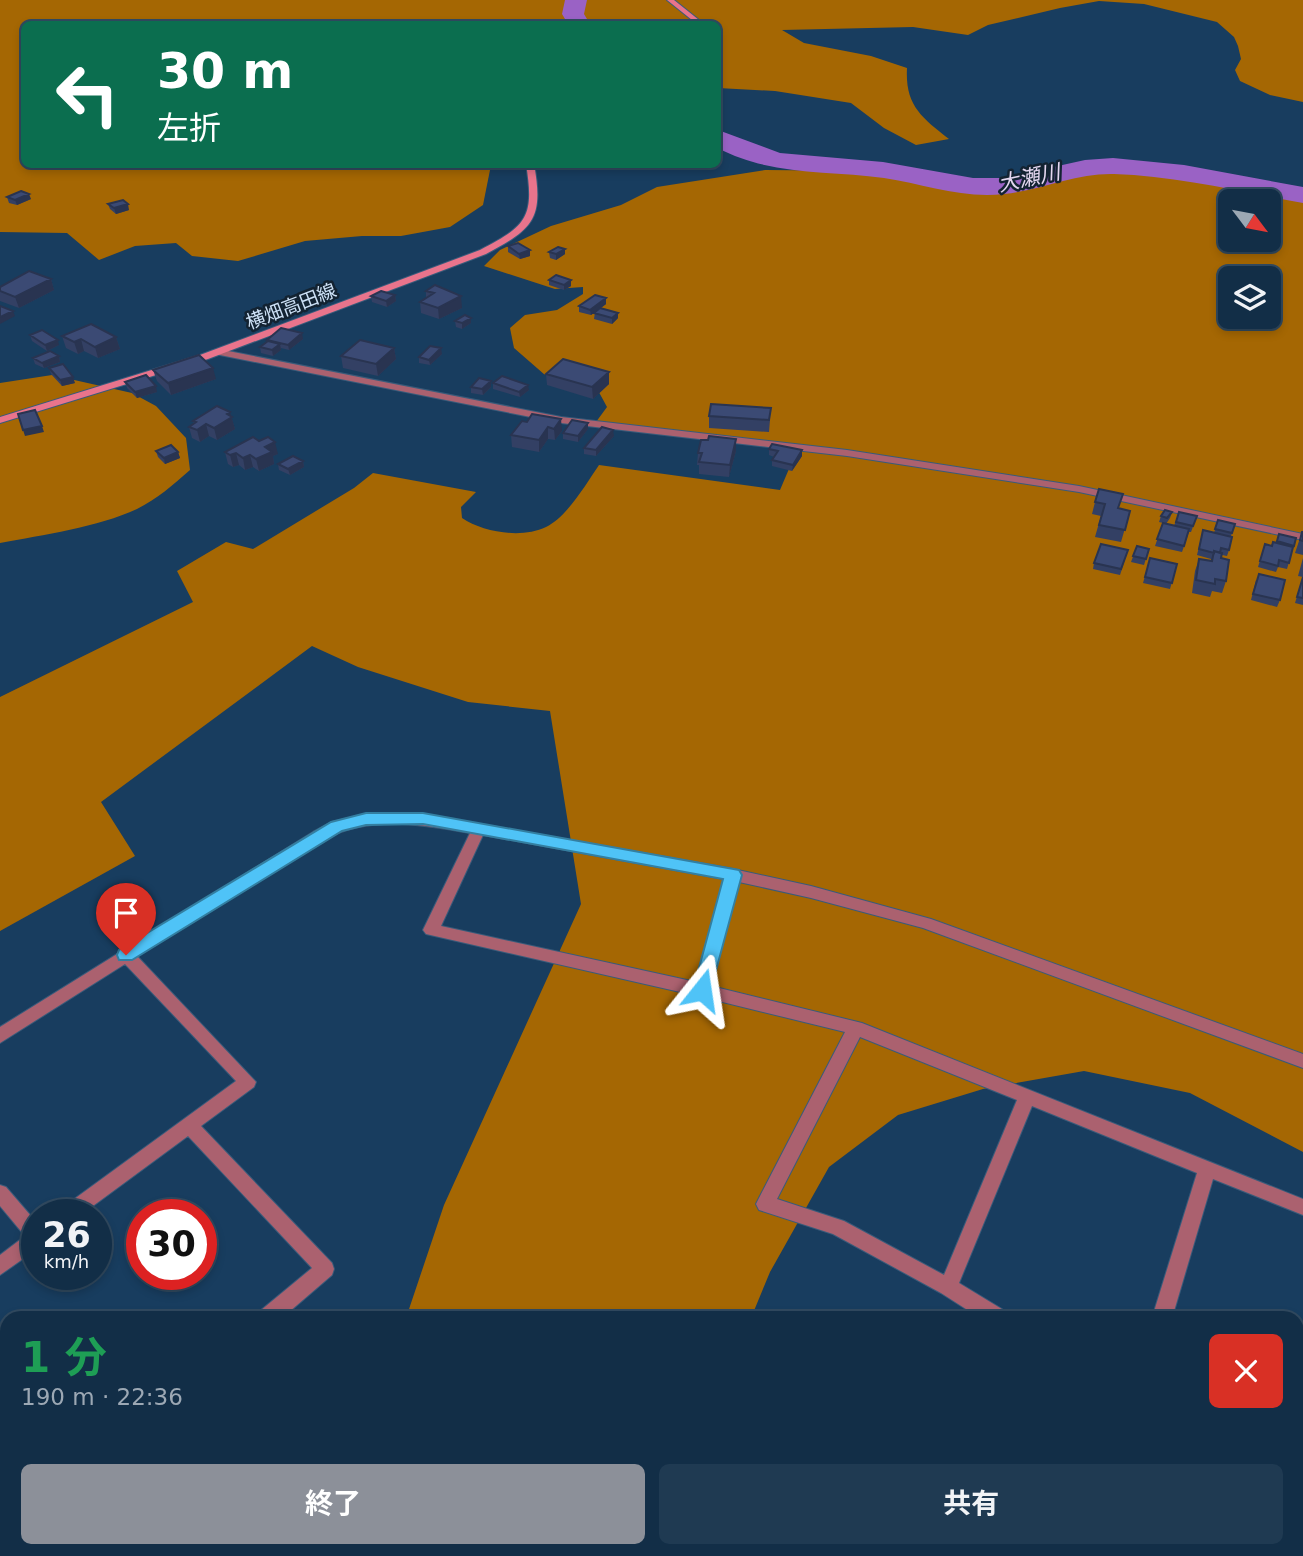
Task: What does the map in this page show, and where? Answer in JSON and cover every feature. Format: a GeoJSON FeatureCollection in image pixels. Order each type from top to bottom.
{"type":"FeatureCollection","features":[{"type":"Feature","properties":{"kind":"main road"},"geometry":{"type":"LineString","coordinates":[[670,0],[697,21]]}},
{"type":"Feature","properties":{"kind":"main road","name":"横畑高田線"},"geometry":{"type":"LineString","coordinates":[[0,420],[218,352],[482,252],[513,237],[526,223],[535,207],[536,192],[531,168]]}},
{"type":"Feature","properties":{"kind":"street"},"geometry":{"type":"LineString","coordinates":[[218,352],[561,420],[847,453],[1079,489],[1303,537]]}},
{"type":"Feature","properties":{"kind":"street"},"geometry":{"type":"LineString","coordinates":[[0,1036],[126,955],[337,826],[366,819],[423,818],[733,875],[926,923],[1303,1061]]}},
{"type":"Feature","properties":{"kind":"street"},"geometry":{"type":"LineString","coordinates":[[479,829],[431,930],[702,990],[856,1028],[1303,1207]]}},
{"type":"Feature","properties":{"kind":"street"},"geometry":{"type":"LineString","coordinates":[[702,990],[733,875]]}},
{"type":"Feature","properties":{"kind":"street"},"geometry":{"type":"LineString","coordinates":[[89,1199],[248,1082],[126,955]]}},
{"type":"Feature","properties":{"kind":"street"},"geometry":{"type":"LineString","coordinates":[[856,1028],[765,1204],[838,1227],[987,1311]]}},
{"type":"Feature","properties":{"kind":"street"},"geometry":{"type":"LineString","coordinates":[[948,1287],[1027,1097]]}},
{"type":"Feature","properties":{"kind":"street"},"geometry":{"type":"LineString","coordinates":[[190,1126],[325,1269],[275,1311]]}},
{"type":"Feature","properties":{"kind":"street"},"geometry":{"type":"LineString","coordinates":[[1165,1311],[1207,1169]]}},
{"type":"Feature","properties":{"kind":"street"},"geometry":{"type":"LineString","coordinates":[[0,1193],[21,1219]]}},
{"type":"Feature","properties":{"kind":"street"},"geometry":{"type":"LineString","coordinates":[[0,1266],[21,1250]]}},
{"type":"Feature","properties":{"kind":"shaded area"},"geometry":{"type":"Polygon","coordinates":[[[0,0],[1303,0],[1303,102],[1270,95],[1240,81],[1235,70],[1241,59],[1238,46],[1234,37],[1217,22],[1144,4],[1099,1],[988,25],[968,35],[913,27],[782,30],[804,43],[871,56],[907,68],[912,101],[923,117],[949,139],[916,145],[884,128],[851,103],[775,91],[721,88],[721,21],[21,21],[21,168],[490,168],[483,205],[450,227],[401,236],[305,241],[238,261],[192,256],[176,243],[135,246],[99,260],[67,233],[0,232],[0,0]]]}},
{"type":"Feature","properties":{"kind":"shaded area"},"geometry":{"type":"Polygon","coordinates":[[[765,170],[869,171],[945,176],[1026,187],[1083,174],[1144,173],[1238,189],[1218,189],[1218,252],[1281,252],[1281,196],[1303,200],[1303,1152],[1190,1093],[1084,1071],[983,1089],[898,1115],[829,1167],[770,1272],[754,1311],[408,1311],[444,1205],[581,904],[550,711],[468,702],[358,667],[312,646],[101,802],[135,856],[0,931],[0,697],[193,602],[177,571],[226,542],[253,549],[354,488],[373,473],[476,492],[461,507],[462,518],[480,527],[514,533],[536,531],[554,522],[576,499],[599,465],[780,490],[797,450],[596,422],[607,407],[588,372],[545,375],[514,348],[510,328],[525,315],[557,310],[583,294],[583,287],[555,289],[484,266],[500,250],[551,226],[621,205],[657,187],[765,170]]]}},
{"type":"Feature","properties":{"kind":"shaded area"},"geometry":{"type":"Polygon","coordinates":[[[52,375],[132,393],[156,406],[186,438],[190,470],[151,501],[122,515],[70,530],[0,543],[0,383],[52,375]]]}},
{"type":"Feature","properties":{"kind":"building"},"geometry":{"type":"Polygon","coordinates":[[[21,191],[29,194],[15,200],[7,197],[21,191]]]}},
{"type":"Feature","properties":{"kind":"building"},"geometry":{"type":"Polygon","coordinates":[[[123,200],[128,204],[114,208],[108,204],[123,200]]]}},
{"type":"Feature","properties":{"kind":"building"},"geometry":{"type":"Polygon","coordinates":[[[518,243],[530,250],[519,254],[508,246],[518,243]]]}},
{"type":"Feature","properties":{"kind":"building"},"geometry":{"type":"Polygon","coordinates":[[[558,247],[565,249],[556,254],[549,252],[558,247]]]}},
{"type":"Feature","properties":{"kind":"building"},"geometry":{"type":"Polygon","coordinates":[[[29,271],[51,279],[15,297],[0,291],[0,287],[29,271]]]}},
{"type":"Feature","properties":{"kind":"building"},"geometry":{"type":"Polygon","coordinates":[[[556,275],[571,280],[564,285],[549,280],[556,275]]]}},
{"type":"Feature","properties":{"kind":"building"},"geometry":{"type":"Polygon","coordinates":[[[435,285],[461,296],[438,308],[420,302],[434,293],[426,291],[435,285]]]}},
{"type":"Feature","properties":{"kind":"building"},"geometry":{"type":"Polygon","coordinates":[[[381,291],[395,295],[386,301],[371,296],[381,291]]]}},
{"type":"Feature","properties":{"kind":"building"},"geometry":{"type":"Polygon","coordinates":[[[595,295],[606,298],[590,310],[579,306],[595,295]]]}},
{"type":"Feature","properties":{"kind":"building"},"geometry":{"type":"Polygon","coordinates":[[[0,306],[13,311],[0,317],[0,306]]]}},
{"type":"Feature","properties":{"kind":"building"},"geometry":{"type":"Polygon","coordinates":[[[600,308],[618,313],[612,318],[594,313],[600,308]]]}},
{"type":"Feature","properties":{"kind":"building"},"geometry":{"type":"Polygon","coordinates":[[[465,315],[471,318],[462,323],[455,321],[465,315]]]}},
{"type":"Feature","properties":{"kind":"building"},"geometry":{"type":"Polygon","coordinates":[[[91,324],[116,337],[95,347],[81,339],[74,342],[62,336],[91,324]]]}},
{"type":"Feature","properties":{"kind":"building"},"geometry":{"type":"Polygon","coordinates":[[[281,328],[302,333],[288,345],[267,340],[281,328]]]}},
{"type":"Feature","properties":{"kind":"building"},"geometry":{"type":"Polygon","coordinates":[[[42,330],[58,340],[45,345],[30,335],[42,330]]]}},
{"type":"Feature","properties":{"kind":"building"},"geometry":{"type":"Polygon","coordinates":[[[360,340],[394,348],[376,364],[341,356],[360,340]]]}},
{"type":"Feature","properties":{"kind":"building"},"geometry":{"type":"Polygon","coordinates":[[[268,341],[280,344],[272,350],[260,347],[268,341]]]}},
{"type":"Feature","properties":{"kind":"building"},"geometry":{"type":"Polygon","coordinates":[[[430,346],[441,348],[429,360],[419,357],[430,346]]]}},
{"type":"Feature","properties":{"kind":"building"},"geometry":{"type":"Polygon","coordinates":[[[50,351],[59,356],[42,363],[33,358],[50,351]]]}},
{"type":"Feature","properties":{"kind":"building"},"geometry":{"type":"Polygon","coordinates":[[[199,355],[213,368],[168,383],[153,370],[199,355]]]}},
{"type":"Feature","properties":{"kind":"building"},"geometry":{"type":"Polygon","coordinates":[[[563,359],[609,372],[592,387],[546,374],[563,359]]]}},
{"type":"Feature","properties":{"kind":"building"},"geometry":{"type":"Polygon","coordinates":[[[63,364],[73,377],[60,380],[49,368],[63,364]]]}},
{"type":"Feature","properties":{"kind":"building"},"geometry":{"type":"Polygon","coordinates":[[[146,375],[156,386],[135,392],[125,382],[146,375]]]}},
{"type":"Feature","properties":{"kind":"building"},"geometry":{"type":"Polygon","coordinates":[[[502,376],[528,385],[519,392],[493,383],[502,376]]]}},
{"type":"Feature","properties":{"kind":"building"},"geometry":{"type":"Polygon","coordinates":[[[479,378],[491,381],[482,389],[471,387],[479,378]]]}},
{"type":"Feature","properties":{"kind":"building"},"geometry":{"type":"Polygon","coordinates":[[[711,404],[771,408],[769,420],[709,416],[711,404]]]}},
{"type":"Feature","properties":{"kind":"building"},"geometry":{"type":"Polygon","coordinates":[[[217,406],[230,412],[227,414],[232,417],[214,428],[206,424],[197,430],[189,427],[196,422],[193,421],[217,406]]]}},
{"type":"Feature","properties":{"kind":"building"},"geometry":{"type":"Polygon","coordinates":[[[35,410],[42,426],[23,430],[18,414],[35,410]]]}},
{"type":"Feature","properties":{"kind":"building"},"geometry":{"type":"Polygon","coordinates":[[[532,414],[561,419],[554,429],[548,427],[539,440],[511,435],[522,421],[527,422],[532,414]]]}},
{"type":"Feature","properties":{"kind":"building"},"geometry":{"type":"Polygon","coordinates":[[[572,420],[588,423],[578,436],[563,433],[572,420]]]}},
{"type":"Feature","properties":{"kind":"building"},"geometry":{"type":"Polygon","coordinates":[[[602,427],[613,430],[596,450],[584,448],[602,427]]]}},
{"type":"Feature","properties":{"kind":"building"},"geometry":{"type":"Polygon","coordinates":[[[709,436],[736,439],[730,465],[699,462],[702,453],[698,453],[701,440],[708,440],[709,436]]]}},
{"type":"Feature","properties":{"kind":"building"},"geometry":{"type":"Polygon","coordinates":[[[253,437],[259,441],[268,437],[275,442],[265,447],[272,452],[256,459],[250,455],[243,458],[236,453],[230,455],[225,452],[253,437]]]}},
{"type":"Feature","properties":{"kind":"building"},"geometry":{"type":"Polygon","coordinates":[[[772,444],[802,450],[793,465],[772,460],[778,451],[769,449],[772,444]]]}},
{"type":"Feature","properties":{"kind":"building"},"geometry":{"type":"Polygon","coordinates":[[[171,445],[178,452],[164,458],[156,451],[171,445]]]}},
{"type":"Feature","properties":{"kind":"building"},"geometry":{"type":"Polygon","coordinates":[[[293,456],[303,461],[288,469],[278,464],[293,456]]]}},
{"type":"Feature","properties":{"kind":"building"},"geometry":{"type":"Polygon","coordinates":[[[1099,489],[1123,494],[1118,508],[1130,511],[1125,530],[1099,525],[1105,504],[1095,502],[1099,489]]]}},
{"type":"Feature","properties":{"kind":"building"},"geometry":{"type":"Polygon","coordinates":[[[1165,510],[1172,512],[1167,518],[1161,516],[1165,510]]]}},
{"type":"Feature","properties":{"kind":"building"},"geometry":{"type":"Polygon","coordinates":[[[1179,512],[1197,516],[1193,526],[1176,522],[1179,512]]]}},
{"type":"Feature","properties":{"kind":"building"},"geometry":{"type":"Polygon","coordinates":[[[1218,520],[1235,524],[1232,533],[1215,529],[1218,520]]]}},
{"type":"Feature","properties":{"kind":"building"},"geometry":{"type":"Polygon","coordinates":[[[1163,523],[1189,529],[1184,546],[1157,539],[1163,523]]]}},
{"type":"Feature","properties":{"kind":"building"},"geometry":{"type":"Polygon","coordinates":[[[1203,530],[1232,537],[1229,550],[1221,548],[1220,553],[1214,553],[1199,549],[1203,530]]]}},
{"type":"Feature","properties":{"kind":"building"},"geometry":{"type":"Polygon","coordinates":[[[1279,534],[1296,538],[1294,546],[1277,541],[1279,534]]]}},
{"type":"Feature","properties":{"kind":"building"},"geometry":{"type":"Polygon","coordinates":[[[1273,542],[1293,547],[1289,563],[1279,560],[1278,566],[1260,561],[1265,544],[1272,546],[1273,542]]]}},
{"type":"Feature","properties":{"kind":"building"},"geometry":{"type":"Polygon","coordinates":[[[1101,544],[1128,550],[1121,569],[1094,563],[1101,544]]]}},
{"type":"Feature","properties":{"kind":"building"},"geometry":{"type":"Polygon","coordinates":[[[1137,546],[1149,549],[1146,559],[1133,556],[1137,546]]]}},
{"type":"Feature","properties":{"kind":"building"},"geometry":{"type":"Polygon","coordinates":[[[1214,551],[1222,553],[1221,558],[1229,560],[1226,581],[1215,579],[1215,584],[1196,580],[1199,559],[1212,561],[1214,551]]]}},
{"type":"Feature","properties":{"kind":"building"},"geometry":{"type":"Polygon","coordinates":[[[1150,558],[1177,564],[1172,583],[1145,577],[1150,558]]]}},
{"type":"Feature","properties":{"kind":"building"},"geometry":{"type":"Polygon","coordinates":[[[1259,574],[1285,580],[1280,600],[1253,594],[1259,574]]]}},
{"type":"Feature","properties":{"kind":"building"},"geometry":{"type":"Polygon","coordinates":[[[1303,577],[1303,598],[1297,597],[1303,577]]]}},
{"type":"Feature","properties":{"kind":"waterway","name":"大瀬川"},"geometry":{"type":"LineString","coordinates":[[576,0],[573,14],[577,21]]}},
{"type":"Feature","properties":{"kind":"waterway","name":"大瀬川"},"geometry":{"type":"LineString","coordinates":[[721,140],[760,157],[780,161],[860,167],[973,186],[1004,186],[1072,170],[1113,166],[1184,173],[1303,195]]}},
{"type":"Feature","properties":{"kind":"route"},"geometry":{"type":"LineString","coordinates":[[126,955],[337,826],[366,819],[423,818],[733,875],[702,990]]}}]}
